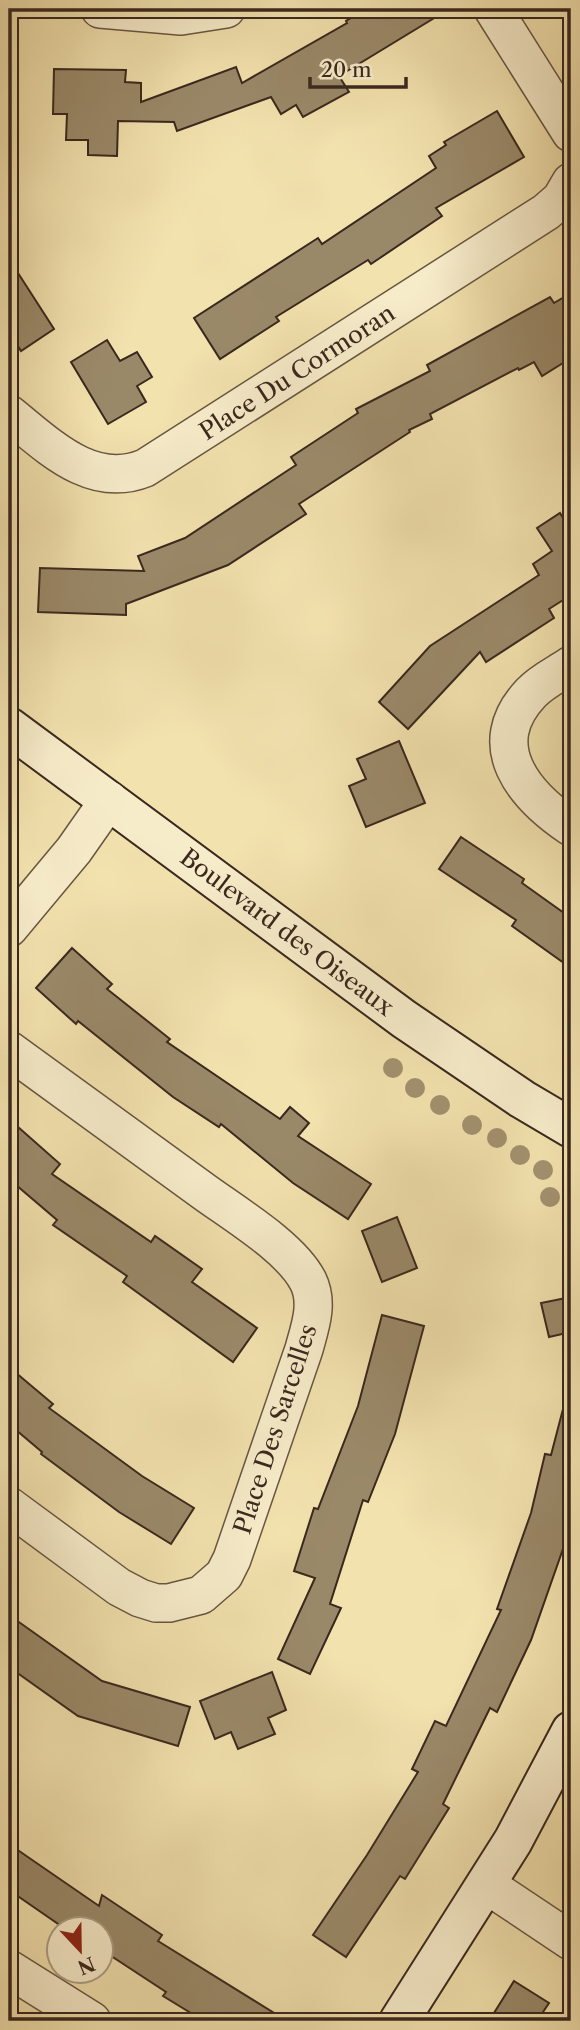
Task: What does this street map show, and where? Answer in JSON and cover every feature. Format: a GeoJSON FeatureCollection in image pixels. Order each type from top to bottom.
{"type":"FeatureCollection","features":[{"type":"Feature","properties":{"kind":"street"},"geometry":{"type":"LineString","coordinates":[[100,9],[181,16],[226,9]]}},
{"type":"Feature","properties":{"kind":"street"},"geometry":{"type":"LineString","coordinates":[[493,9],[571,133]]}},
{"type":"Feature","properties":{"kind":"street","name":"Place Du Cormoran"},"geometry":{"type":"LineString","coordinates":[[9,414],[60,454],[93,472],[114,475],[145,468],[546,212],[561,199],[571,182]]}},
{"type":"Feature","properties":{"kind":"street"},"geometry":{"type":"LineString","coordinates":[[571,665],[544,682],[525,700],[514,720],[510,743],[513,766],[524,786],[543,807],[571,827]]}},
{"type":"Feature","properties":{"kind":"street","name":"Boulevard des Oiseaux"},"geometry":{"type":"LineString","coordinates":[[9,727],[404,1018],[522,1099],[571,1128]]}},
{"type":"Feature","properties":{"kind":"street"},"geometry":{"type":"LineString","coordinates":[[9,928],[74,850],[109,800]]}},
{"type":"Feature","properties":{"kind":"street","name":"Place Des Sarcelles"},"geometry":{"type":"LineString","coordinates":[[9,1050],[259,1231],[301,1270],[313,1297],[312,1321],[304,1349],[241,1536],[224,1575],[201,1595],[169,1603],[156,1603],[140,1598],[119,1587],[9,1506]]}},
{"type":"Feature","properties":{"kind":"street"},"geometry":{"type":"LineString","coordinates":[[399,2021],[487,1885],[536,1800],[571,1731]]}},
{"type":"Feature","properties":{"kind":"street"},"geometry":{"type":"LineString","coordinates":[[487,1885],[571,1941]]}},
{"type":"Feature","properties":{"kind":"street"},"geometry":{"type":"LineString","coordinates":[[9,1969],[92,2021]]}},
{"type":"Feature","properties":{"kind":"building"},"geometry":{"type":"Polygon","coordinates":[[[366,9],[449,9],[339,76],[349,92],[303,117],[296,105],[281,114],[271,97],[177,131],[174,122],[118,121],[117,156],[88,155],[88,140],[66,140],[67,114],[53,114],[54,69],[126,70],[125,82],[141,83],[141,102],[236,67],[242,83],[347,23],[346,21],[366,9]]]}},
{"type":"Feature","properties":{"kind":"building"},"geometry":{"type":"Polygon","coordinates":[[[497,111],[524,157],[436,208],[442,216],[371,264],[368,260],[276,317],[279,321],[220,359],[194,318],[318,238],[322,244],[436,168],[429,156],[446,145],[444,142],[497,111]]]}},
{"type":"Feature","properties":{"kind":"building"},"geometry":{"type":"Polygon","coordinates":[[[9,259],[54,329],[21,351],[9,332],[9,259]]]}},
{"type":"Feature","properties":{"kind":"building"},"geometry":{"type":"Polygon","coordinates":[[[571,293],[571,358],[542,376],[534,362],[519,370],[518,368],[430,414],[432,419],[409,430],[410,432],[299,504],[306,514],[228,565],[126,604],[126,615],[38,612],[40,568],[144,571],[138,556],[185,538],[296,465],[291,457],[358,413],[356,409],[430,371],[427,365],[550,297],[554,303],[571,293]]]}},
{"type":"Feature","properties":{"kind":"building"},"geometry":{"type":"Polygon","coordinates":[[[107,340],[120,361],[137,352],[152,377],[137,386],[146,402],[108,424],[71,362],[107,340]]]}},
{"type":"Feature","properties":{"kind":"building"},"geometry":{"type":"Polygon","coordinates":[[[560,513],[571,531],[571,595],[549,609],[554,618],[486,662],[480,652],[408,729],[379,702],[430,646],[539,575],[533,564],[552,551],[537,528],[560,513]]]}},
{"type":"Feature","properties":{"kind":"building"},"geometry":{"type":"Polygon","coordinates":[[[399,741],[425,803],[366,827],[349,786],[366,779],[357,759],[399,741]]]}},
{"type":"Feature","properties":{"kind":"building"},"geometry":{"type":"Polygon","coordinates":[[[461,837],[524,879],[522,883],[571,918],[571,968],[512,926],[516,920],[439,869],[461,837]]]}},
{"type":"Feature","properties":{"kind":"building"},"geometry":{"type":"Polygon","coordinates":[[[72,948],[112,984],[107,989],[170,1039],[167,1042],[280,1119],[290,1107],[309,1123],[298,1136],[371,1184],[348,1219],[293,1183],[221,1124],[219,1127],[173,1097],[78,1021],[76,1024],[36,988],[72,948]]]}},
{"type":"Feature","properties":{"kind":"building"},"geometry":{"type":"Polygon","coordinates":[[[9,1119],[60,1164],[52,1174],[151,1242],[155,1236],[202,1269],[192,1282],[257,1328],[233,1362],[123,1282],[127,1276],[53,1225],[57,1220],[9,1179],[9,1119]]]}},
{"type":"Feature","properties":{"kind":"building"},"geometry":{"type":"Polygon","coordinates":[[[397,1217],[417,1268],[382,1282],[362,1231],[397,1217]]]}},
{"type":"Feature","properties":{"kind":"building"},"geometry":{"type":"Polygon","coordinates":[[[571,1297],[571,1332],[549,1337],[541,1303],[571,1297]]]}},
{"type":"Feature","properties":{"kind":"building"},"geometry":{"type":"Polygon","coordinates":[[[382,1315],[424,1326],[395,1434],[368,1502],[363,1500],[330,1604],[341,1608],[310,1674],[278,1659],[315,1578],[294,1571],[314,1508],[318,1509],[358,1406],[382,1315]]]}},
{"type":"Feature","properties":{"kind":"building"},"geometry":{"type":"Polygon","coordinates":[[[9,1367],[53,1404],[49,1408],[142,1476],[194,1508],[171,1544],[119,1512],[41,1454],[42,1452],[9,1424],[9,1367]]]}},
{"type":"Feature","properties":{"kind":"building"},"geometry":{"type":"Polygon","coordinates":[[[563,1409],[571,1410],[571,1526],[531,1640],[497,1712],[490,1708],[443,1804],[449,1808],[405,1879],[400,1876],[346,1957],[313,1935],[418,1772],[412,1769],[435,1721],[446,1726],[501,1610],[497,1609],[531,1513],[545,1454],[551,1455],[563,1409]]]}},
{"type":"Feature","properties":{"kind":"building"},"geometry":{"type":"Polygon","coordinates":[[[9,1615],[102,1681],[190,1707],[178,1746],[78,1716],[9,1667],[9,1615]]]}},
{"type":"Feature","properties":{"kind":"building"},"geometry":{"type":"Polygon","coordinates":[[[272,1672],[286,1710],[268,1718],[275,1734],[238,1749],[231,1732],[215,1739],[200,1701],[272,1672]]]}},
{"type":"Feature","properties":{"kind":"building"},"geometry":{"type":"Polygon","coordinates":[[[9,1844],[99,1906],[102,1895],[162,1935],[158,1941],[287,2021],[204,2021],[163,1996],[166,1992],[116,1959],[116,1914],[46,1916],[9,1890],[9,1844]]]}},
{"type":"Feature","properties":{"kind":"building"},"geometry":{"type":"Polygon","coordinates":[[[514,1981],[549,2003],[537,2021],[489,2021],[514,1981]]]}}]}
